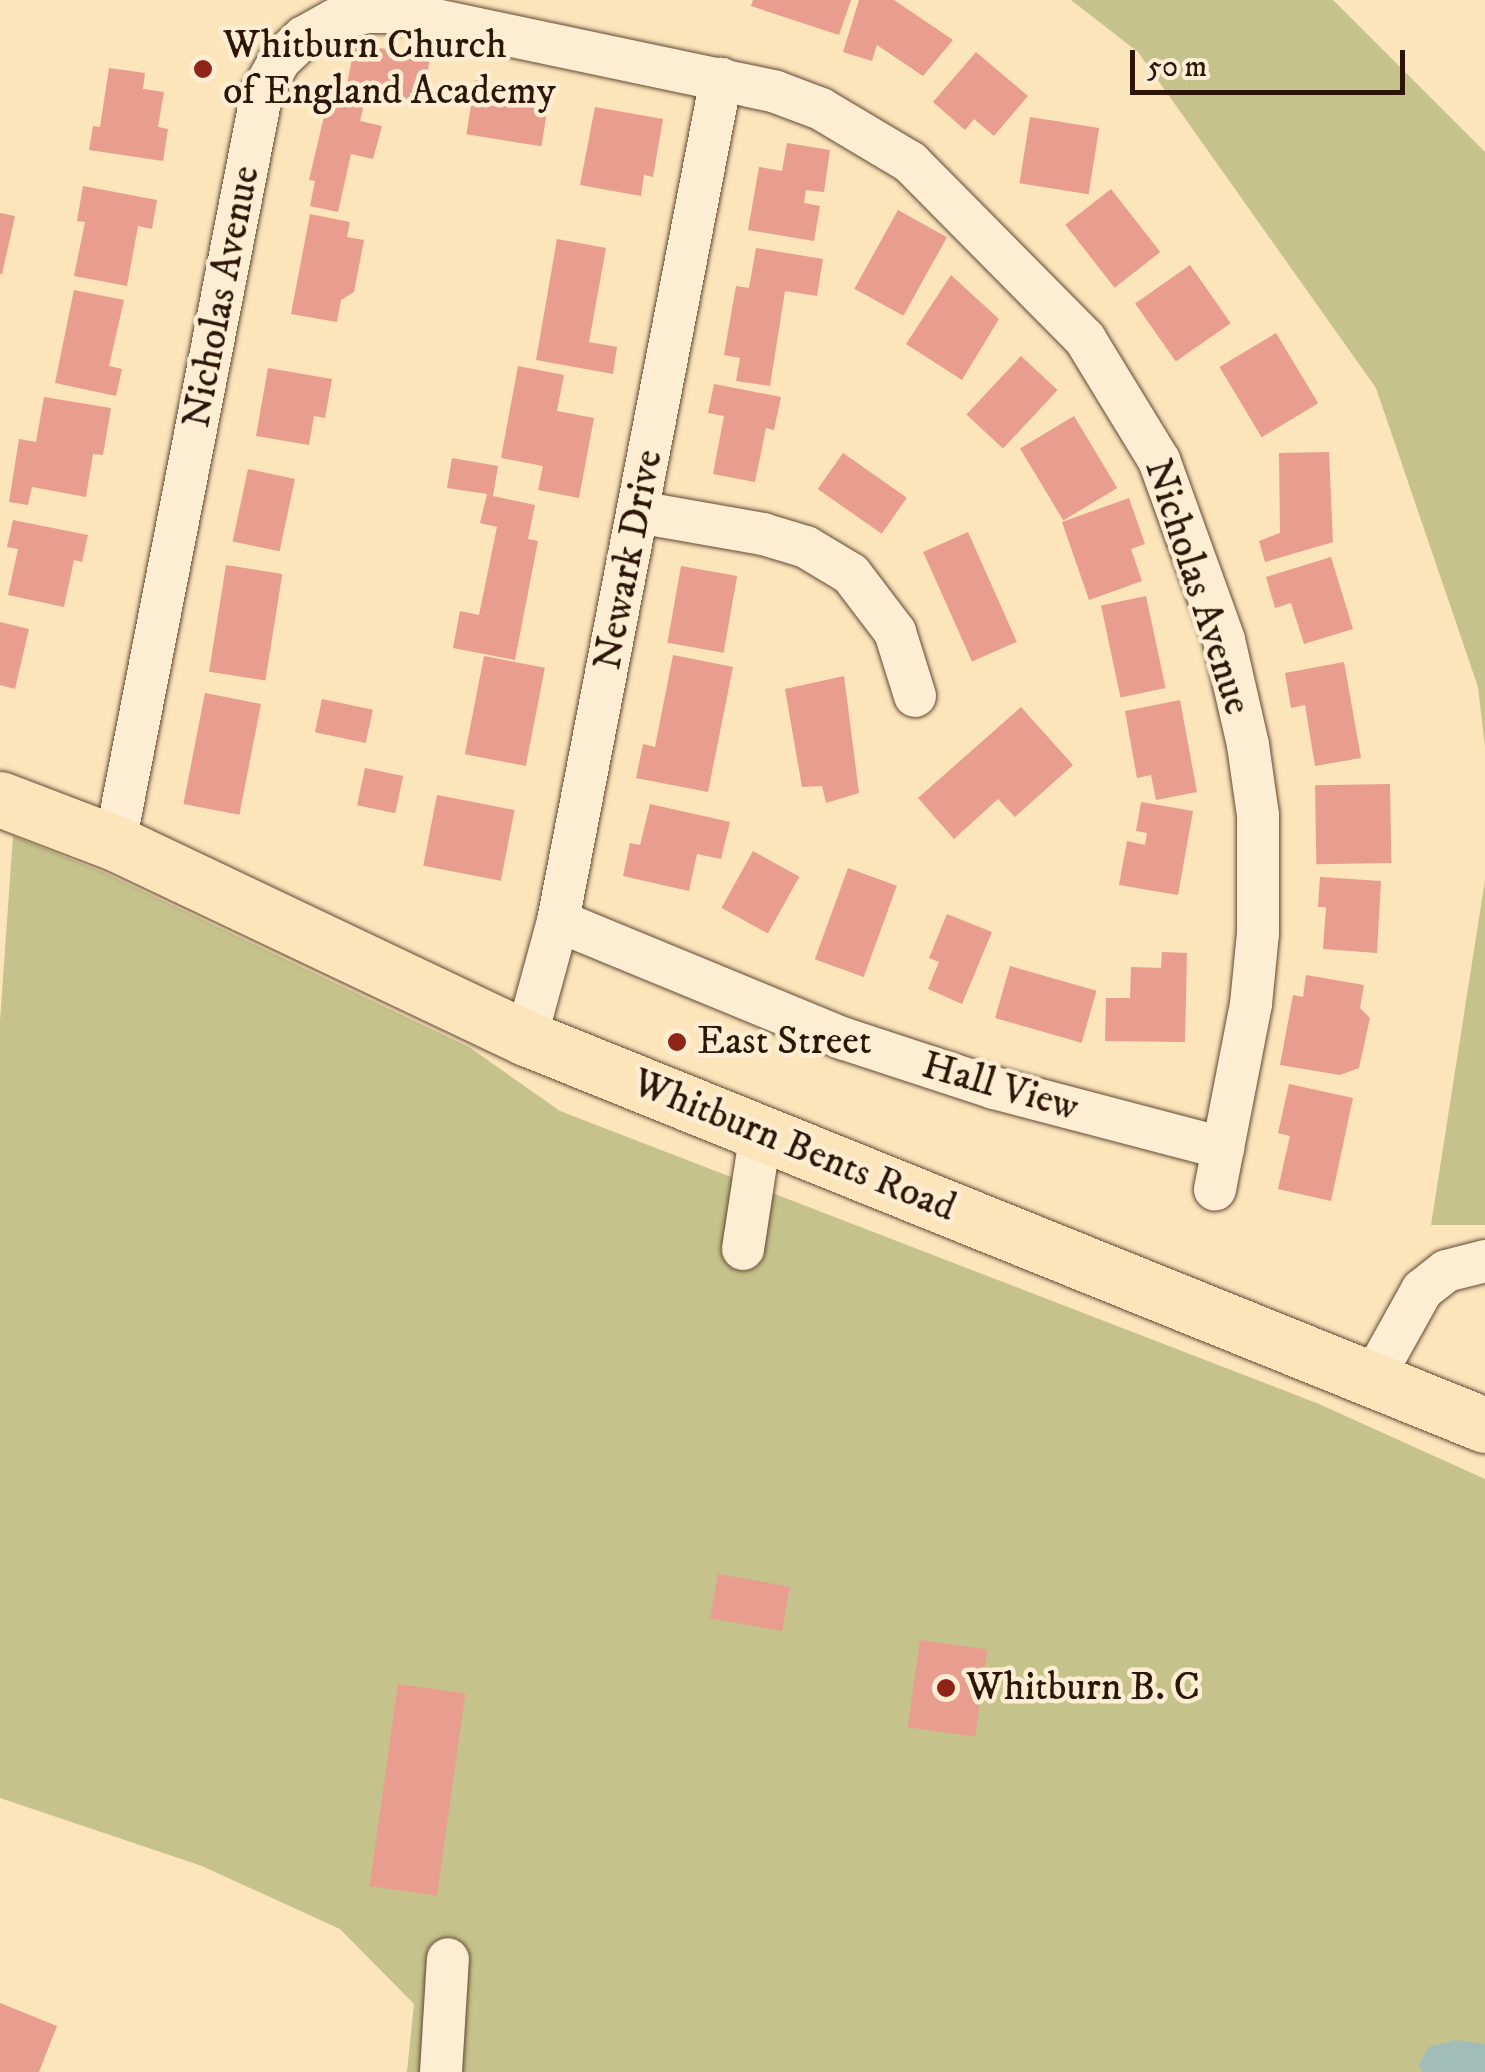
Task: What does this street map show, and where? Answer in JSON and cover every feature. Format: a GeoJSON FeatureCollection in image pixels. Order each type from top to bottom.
{"type":"FeatureCollection","features":[{"type":"Feature","properties":{"kind":"main road"},"geometry":{"type":"LineString","coordinates":[[0,798],[115,842]]}},
{"type":"Feature","properties":{"kind":"main road","name":"Whitburn Bents Road"},"geometry":{"type":"LineString","coordinates":[[115,842],[526,1038],[1485,1424]]}},
{"type":"Feature","properties":{"kind":"street","name":"Nicholas Avenue"},"geometry":{"type":"LineString","coordinates":[[115,842],[262,92],[280,60],[304,37],[336,20],[367,12],[463,13],[776,92],[821,109],[910,162],[1085,339],[1159,460],[1224,640],[1248,746],[1258,815],[1258,933],[1251,1004],[1215,1190]]}},
{"type":"Feature","properties":{"kind":"street","name":"Newark Drive"},"geometry":{"type":"LineString","coordinates":[[526,1038],[558,921],[721,79]]}},
{"type":"Feature","properties":{"kind":"street"},"geometry":{"type":"LineString","coordinates":[[638,512],[764,534],[806,546],[852,574],[895,632],[915,696]]}},
{"type":"Feature","properties":{"kind":"street","name":"Hall View"},"geometry":{"type":"LineString","coordinates":[[558,921],[844,1038],[994,1088],[1223,1148]]}},
{"type":"Feature","properties":{"kind":"street"},"geometry":{"type":"LineString","coordinates":[[743,1250],[761,1131]]}},
{"type":"Feature","properties":{"kind":"street"},"geometry":{"type":"LineString","coordinates":[[1372,1380],[1422,1290],[1446,1271],[1485,1262]]}},
{"type":"Feature","properties":{"kind":"street"},"geometry":{"type":"LineString","coordinates":[[441,2072],[448,1958]]}},
{"type":"Feature","properties":{"kind":"shaded area"},"geometry":{"type":"Polygon","coordinates":[[[1071,0],[1333,0],[1485,152],[1485,747],[1478,687],[1376,388],[1138,52],[1071,0]]]}},
{"type":"Feature","properties":{"kind":"shaded area"},"geometry":{"type":"Polygon","coordinates":[[[13,836],[105,873],[469,1047],[560,1111],[1319,1404],[1485,1479],[1485,2072],[407,2072],[414,2004],[340,1929],[202,1866],[0,1798],[0,1021],[13,836]]]}},
{"type":"Feature","properties":{"kind":"shaded area"},"geometry":{"type":"Polygon","coordinates":[[[1485,880],[1485,1225],[1431,1225],[1485,880]]]}},
{"type":"Feature","properties":{"kind":"water"},"geometry":{"type":"Polygon","coordinates":[[[1455,2040],[1485,2044],[1485,2072],[1422,2072],[1419,2064],[1429,2047],[1455,2040]]]}},
{"type":"Feature","properties":{"kind":"building"},"geometry":{"type":"Polygon","coordinates":[[[753,0],[851,0],[839,35],[751,6],[753,0]]]}},
{"type":"Feature","properties":{"kind":"building"},"geometry":{"type":"Polygon","coordinates":[[[859,0],[894,0],[953,40],[923,76],[877,45],[872,61],[843,52],[859,0]]]}},
{"type":"Feature","properties":{"kind":"building"},"geometry":{"type":"Polygon","coordinates":[[[355,43],[430,58],[422,102],[393,96],[392,105],[345,95],[355,43]]]}},
{"type":"Feature","properties":{"kind":"building"},"geometry":{"type":"Polygon","coordinates":[[[976,52],[1028,96],[994,136],[974,119],[965,130],[933,102],[976,52]]]}},
{"type":"Feature","properties":{"kind":"building"},"geometry":{"type":"Polygon","coordinates":[[[109,68],[145,73],[143,89],[164,92],[158,127],[168,129],[163,161],[89,150],[93,126],[100,127],[109,68]]]}},
{"type":"Feature","properties":{"kind":"building"},"geometry":{"type":"Polygon","coordinates":[[[475,80],[550,92],[541,146],[466,134],[475,80]]]}},
{"type":"Feature","properties":{"kind":"building"},"geometry":{"type":"Polygon","coordinates":[[[329,95],[364,104],[360,121],[382,126],[373,159],[351,154],[338,212],[310,206],[315,181],[309,180],[329,95]]]}},
{"type":"Feature","properties":{"kind":"building"},"geometry":{"type":"Polygon","coordinates":[[[595,107],[663,119],[653,177],[644,175],[641,196],[580,185],[595,107]]]}},
{"type":"Feature","properties":{"kind":"building"},"geometry":{"type":"Polygon","coordinates":[[[1030,117],[1099,128],[1089,194],[1020,183],[1030,117]]]}},
{"type":"Feature","properties":{"kind":"building"},"geometry":{"type":"Polygon","coordinates":[[[787,143],[830,150],[824,192],[806,190],[804,203],[820,206],[814,241],[748,230],[759,167],[782,171],[787,143]]]}},
{"type":"Feature","properties":{"kind":"building"},"geometry":{"type":"Polygon","coordinates":[[[83,186],[157,200],[152,229],[138,226],[127,286],[74,276],[85,222],[77,221],[83,186]]]}},
{"type":"Feature","properties":{"kind":"building"},"geometry":{"type":"Polygon","coordinates":[[[1111,189],[1160,252],[1115,288],[1065,225],[1111,189]]]}},
{"type":"Feature","properties":{"kind":"building"},"geometry":{"type":"Polygon","coordinates":[[[898,210],[947,237],[903,316],[854,289],[898,210]]]}},
{"type":"Feature","properties":{"kind":"building"},"geometry":{"type":"Polygon","coordinates":[[[0,213],[15,216],[2,274],[0,274],[0,213]]]}},
{"type":"Feature","properties":{"kind":"building"},"geometry":{"type":"Polygon","coordinates":[[[310,214],[350,222],[347,237],[364,240],[354,292],[341,300],[337,322],[291,314],[310,214]]]}},
{"type":"Feature","properties":{"kind":"building"},"geometry":{"type":"Polygon","coordinates":[[[557,239],[606,248],[589,342],[617,347],[613,374],[536,360],[557,239]]]}},
{"type":"Feature","properties":{"kind":"building"},"geometry":{"type":"Polygon","coordinates":[[[756,248],[823,259],[817,296],[785,291],[770,386],[736,381],[740,358],[724,355],[736,286],[749,288],[756,248]]]}},
{"type":"Feature","properties":{"kind":"building"},"geometry":{"type":"Polygon","coordinates":[[[1190,265],[1231,323],[1176,362],[1135,303],[1190,265]]]}},
{"type":"Feature","properties":{"kind":"building"},"geometry":{"type":"Polygon","coordinates":[[[951,275],[999,319],[962,380],[906,344],[951,275]]]}},
{"type":"Feature","properties":{"kind":"building"},"geometry":{"type":"Polygon","coordinates":[[[74,290],[124,300],[109,366],[122,369],[116,396],[55,383],[74,290]]]}},
{"type":"Feature","properties":{"kind":"building"},"geometry":{"type":"Polygon","coordinates":[[[1276,333],[1318,403],[1262,437],[1219,367],[1276,333]]]}},
{"type":"Feature","properties":{"kind":"building"},"geometry":{"type":"Polygon","coordinates":[[[1021,356],[1058,390],[1003,449],[966,415],[1021,356]]]}},
{"type":"Feature","properties":{"kind":"building"},"geometry":{"type":"Polygon","coordinates":[[[518,366],[564,375],[557,411],[594,418],[579,498],[538,490],[543,466],[501,458],[518,366]]]}},
{"type":"Feature","properties":{"kind":"building"},"geometry":{"type":"Polygon","coordinates":[[[268,368],[332,379],[325,418],[314,416],[309,445],[256,436],[268,368]]]}},
{"type":"Feature","properties":{"kind":"building"},"geometry":{"type":"Polygon","coordinates":[[[714,384],[781,397],[774,430],[766,428],[755,482],[713,474],[724,416],[708,413],[714,384]]]}},
{"type":"Feature","properties":{"kind":"building"},"geometry":{"type":"Polygon","coordinates":[[[44,397],[111,408],[103,455],[93,454],[86,497],[32,487],[28,505],[9,502],[19,439],[36,442],[44,397]]]}},
{"type":"Feature","properties":{"kind":"building"},"geometry":{"type":"Polygon","coordinates":[[[1074,416],[1117,488],[1063,520],[1020,448],[1074,416]]]}},
{"type":"Feature","properties":{"kind":"building"},"geometry":{"type":"Polygon","coordinates":[[[1329,452],[1333,542],[1265,562],[1259,541],[1280,533],[1279,453],[1329,452]]]}},
{"type":"Feature","properties":{"kind":"building"},"geometry":{"type":"Polygon","coordinates":[[[843,453],[907,498],[882,534],[818,489],[843,453]]]}},
{"type":"Feature","properties":{"kind":"building"},"geometry":{"type":"Polygon","coordinates":[[[452,458],[498,466],[493,496],[535,505],[528,539],[538,541],[515,660],[453,648],[460,611],[479,615],[497,527],[480,523],[487,494],[447,488],[452,458]]]}},
{"type":"Feature","properties":{"kind":"building"},"geometry":{"type":"Polygon","coordinates":[[[248,469],[295,479],[280,551],[233,541],[248,469]]]}},
{"type":"Feature","properties":{"kind":"building"},"geometry":{"type":"Polygon","coordinates":[[[1129,498],[1145,544],[1131,549],[1142,581],[1089,600],[1062,522],[1129,498]]]}},
{"type":"Feature","properties":{"kind":"building"},"geometry":{"type":"Polygon","coordinates":[[[13,520],[88,535],[82,562],[74,560],[64,607],[8,595],[18,549],[7,547],[13,520]]]}},
{"type":"Feature","properties":{"kind":"building"},"geometry":{"type":"Polygon","coordinates":[[[968,532],[1017,642],[972,662],[923,552],[968,532]]]}},
{"type":"Feature","properties":{"kind":"building"},"geometry":{"type":"Polygon","coordinates":[[[1331,557],[1353,629],[1304,644],[1291,603],[1275,608],[1266,577],[1331,557]]]}},
{"type":"Feature","properties":{"kind":"building"},"geometry":{"type":"Polygon","coordinates":[[[226,565],[282,574],[265,681],[209,672],[226,565]]]}},
{"type":"Feature","properties":{"kind":"building"},"geometry":{"type":"Polygon","coordinates":[[[681,566],[737,576],[724,653],[667,643],[681,566]]]}},
{"type":"Feature","properties":{"kind":"building"},"geometry":{"type":"Polygon","coordinates":[[[1146,596],[1166,688],[1121,698],[1101,606],[1146,596]]]}},
{"type":"Feature","properties":{"kind":"building"},"geometry":{"type":"Polygon","coordinates":[[[0,622],[29,629],[15,689],[0,685],[0,622]]]}},
{"type":"Feature","properties":{"kind":"building"},"geometry":{"type":"Polygon","coordinates":[[[673,655],[733,667],[708,792],[636,778],[643,744],[655,747],[673,655]]]}},
{"type":"Feature","properties":{"kind":"building"},"geometry":{"type":"Polygon","coordinates":[[[484,656],[545,668],[526,766],[465,754],[484,656]]]}},
{"type":"Feature","properties":{"kind":"building"},"geometry":{"type":"Polygon","coordinates":[[[1344,662],[1361,758],[1315,766],[1305,705],[1291,708],[1285,673],[1344,662]]]}},
{"type":"Feature","properties":{"kind":"building"},"geometry":{"type":"Polygon","coordinates":[[[844,676],[859,793],[826,803],[822,786],[802,787],[785,689],[844,676]]]}},
{"type":"Feature","properties":{"kind":"building"},"geometry":{"type":"Polygon","coordinates":[[[205,693],[261,704],[239,815],[183,804],[205,693]]]}},
{"type":"Feature","properties":{"kind":"building"},"geometry":{"type":"Polygon","coordinates":[[[322,699],[373,710],[366,743],[315,732],[322,699]]]}},
{"type":"Feature","properties":{"kind":"building"},"geometry":{"type":"Polygon","coordinates":[[[1180,700],[1197,792],[1156,800],[1151,775],[1137,778],[1125,711],[1180,700]]]}},
{"type":"Feature","properties":{"kind":"building"},"geometry":{"type":"Polygon","coordinates":[[[1021,707],[1073,765],[1015,817],[998,799],[954,839],[918,798],[1021,707]]]}},
{"type":"Feature","properties":{"kind":"building"},"geometry":{"type":"Polygon","coordinates":[[[365,768],[403,776],[395,813],[357,805],[365,768]]]}},
{"type":"Feature","properties":{"kind":"building"},"geometry":{"type":"Polygon","coordinates":[[[1390,784],[1391,863],[1316,864],[1315,785],[1390,784]]]}},
{"type":"Feature","properties":{"kind":"building"},"geometry":{"type":"Polygon","coordinates":[[[437,795],[515,810],[501,881],[423,866],[437,795]]]}},
{"type":"Feature","properties":{"kind":"building"},"geometry":{"type":"Polygon","coordinates":[[[1141,802],[1193,811],[1178,895],[1119,885],[1127,841],[1145,845],[1147,833],[1136,831],[1141,802]]]}},
{"type":"Feature","properties":{"kind":"building"},"geometry":{"type":"Polygon","coordinates":[[[650,804],[730,822],[721,859],[697,854],[689,891],[623,876],[630,843],[640,845],[650,804]]]}},
{"type":"Feature","properties":{"kind":"building"},"geometry":{"type":"Polygon","coordinates":[[[753,851],[799,877],[768,934],[721,908],[753,851]]]}},
{"type":"Feature","properties":{"kind":"building"},"geometry":{"type":"Polygon","coordinates":[[[848,868],[897,886],[864,977],[815,959],[848,868]]]}},
{"type":"Feature","properties":{"kind":"building"},"geometry":{"type":"Polygon","coordinates":[[[1320,877],[1381,881],[1377,953],[1323,949],[1326,907],[1318,907],[1320,877]]]}},
{"type":"Feature","properties":{"kind":"building"},"geometry":{"type":"Polygon","coordinates":[[[947,914],[992,932],[962,1004],[928,989],[939,962],[929,958],[947,914]]]}},
{"type":"Feature","properties":{"kind":"building"},"geometry":{"type":"Polygon","coordinates":[[[1162,952],[1187,953],[1185,1042],[1105,1041],[1106,998],[1130,998],[1131,967],[1161,968],[1162,952]]]}},
{"type":"Feature","properties":{"kind":"building"},"geometry":{"type":"Polygon","coordinates":[[[1010,966],[1097,991],[1082,1043],[995,1018],[1010,966]]]}},
{"type":"Feature","properties":{"kind":"building"},"geometry":{"type":"Polygon","coordinates":[[[1306,975],[1364,985],[1360,1008],[1370,1018],[1359,1068],[1340,1075],[1280,1065],[1293,995],[1303,997],[1306,975]]]}},
{"type":"Feature","properties":{"kind":"building"},"geometry":{"type":"Polygon","coordinates":[[[1289,1084],[1353,1098],[1331,1201],[1278,1189],[1290,1136],[1278,1133],[1289,1084]]]}},
{"type":"Feature","properties":{"kind":"building"},"geometry":{"type":"Polygon","coordinates":[[[718,1574],[790,1587],[782,1631],[710,1618],[718,1574]]]}},
{"type":"Feature","properties":{"kind":"building","name":"Whitburn B. C"},"geometry":{"type":"Polygon","coordinates":[[[920,1640],[987,1649],[975,1737],[908,1727],[920,1640]]]}},
{"type":"Feature","properties":{"kind":"building"},"geometry":{"type":"Polygon","coordinates":[[[398,1684],[465,1693],[437,1895],[370,1886],[398,1684]]]}},
{"type":"Feature","properties":{"kind":"building"},"geometry":{"type":"Polygon","coordinates":[[[0,2003],[57,2026],[39,2072],[0,2072],[0,2003]]]}},
{"type":"Feature","properties":{"kind":"place","name":"Whitburn Church of England Academy"},"geometry":{"type":"Point","coordinates":[203,69]}},
{"type":"Feature","properties":{"kind":"place","name":"East Street"},"geometry":{"type":"Point","coordinates":[677,1042]}},
{"type":"Feature","properties":{"kind":"place","name":"Whitburn B. C"},"geometry":{"type":"Point","coordinates":[946,1688]}}]}
